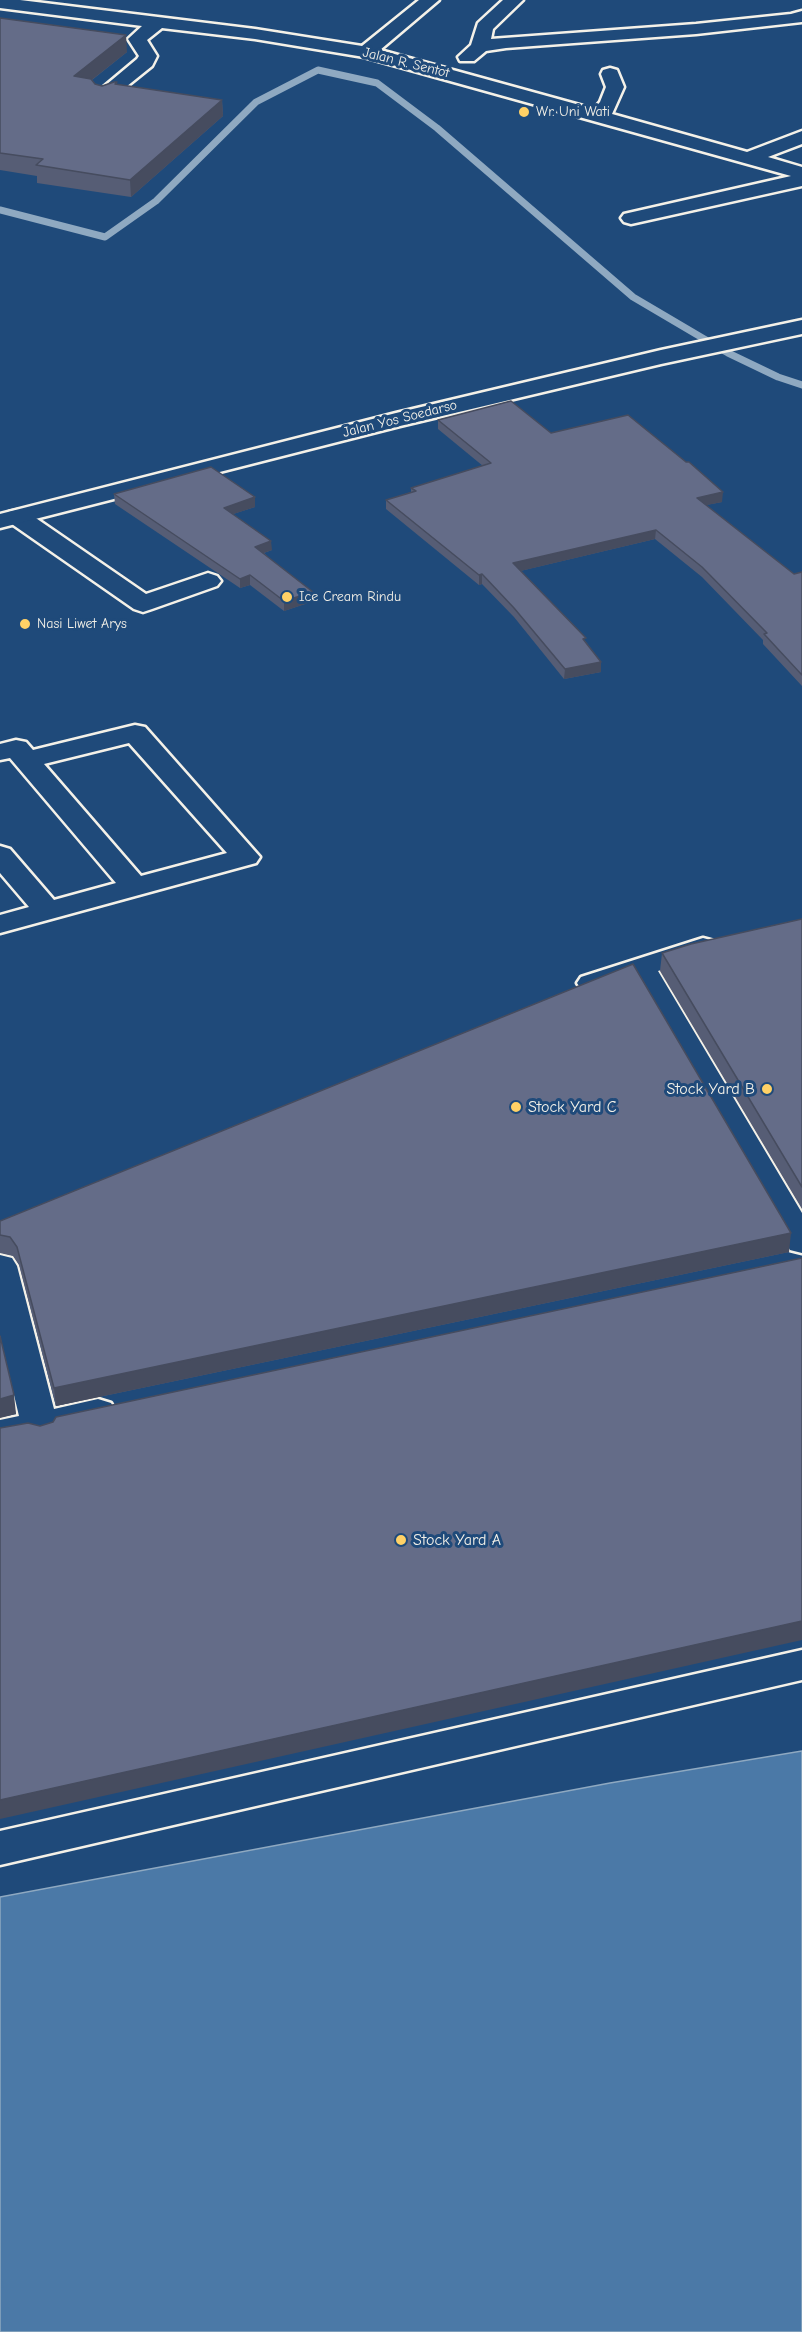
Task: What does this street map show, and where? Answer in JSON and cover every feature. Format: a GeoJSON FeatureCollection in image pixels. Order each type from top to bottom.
{"type":"FeatureCollection","features":[{"type":"Feature","properties":{"kind":"main road"},"geometry":{"type":"LineString","coordinates":[[480,47],[483,27],[514,0]]}},
{"type":"Feature","properties":{"kind":"main road"},"geometry":{"type":"LineString","coordinates":[[366,52],[421,1]]}},
{"type":"Feature","properties":{"kind":"main road","name":"Jalan R. Sentot"},"geometry":{"type":"LineString","coordinates":[[0,3],[150,14],[366,52],[802,173]]}},
{"type":"Feature","properties":{"kind":"main road"},"geometry":{"type":"LineString","coordinates":[[137,39],[150,14],[216,19]]}},
{"type":"Feature","properties":{"kind":"main road"},"geometry":{"type":"LineString","coordinates":[[506,42],[696,30],[802,16]]}},
{"type":"Feature","properties":{"kind":"main road"},"geometry":{"type":"LineString","coordinates":[[435,70],[474,53],[480,47],[558,28],[604,21]]}},
{"type":"Feature","properties":{"kind":"main road"},"geometry":{"type":"LineString","coordinates":[[104,95],[145,62],[148,56],[137,39],[116,36]]}},
{"type":"Feature","properties":{"kind":"main road"},"geometry":{"type":"LineString","coordinates":[[597,116],[605,111],[615,87],[610,75]]}},
{"type":"Feature","properties":{"kind":"main road"},"geometry":{"type":"LineString","coordinates":[[748,158],[802,137]]}},
{"type":"Feature","properties":{"kind":"main road"},"geometry":{"type":"LineString","coordinates":[[631,218],[802,180]]}},
{"type":"Feature","properties":{"kind":"main road","name":"Jalan Yos Soedarso"},"geometry":{"type":"LineString","coordinates":[[4,511],[231,452],[654,351],[782,327],[802,314]]}},
{"type":"Feature","properties":{"kind":"main road","name":"Jalan Yos Soedarso"},"geometry":{"type":"LineString","coordinates":[[231,452],[401,424],[654,351]]}},
{"type":"Feature","properties":{"kind":"main road"},"geometry":{"type":"LineString","coordinates":[[4,511],[143,604],[208,581]]}},
{"type":"Feature","properties":{"kind":"main road"},"geometry":{"type":"LineString","coordinates":[[0,924],[246,857],[135,733],[13,756]]}},
{"type":"Feature","properties":{"kind":"main road"},"geometry":{"type":"LineString","coordinates":[[13,756],[134,886]]}},
{"type":"Feature","properties":{"kind":"main road"},"geometry":{"type":"LineString","coordinates":[[0,855],[48,911]]}},
{"type":"Feature","properties":{"kind":"main road"},"geometry":{"type":"LineString","coordinates":[[569,997],[653,968],[734,944]]}},
{"type":"Feature","properties":{"kind":"main road"},"geometry":{"type":"LineString","coordinates":[[653,968],[802,1213]]}},
{"type":"Feature","properties":{"kind":"main road"},"geometry":{"type":"LineString","coordinates":[[653,968],[795,1263]]}},
{"type":"Feature","properties":{"kind":"main road"},"geometry":{"type":"LineString","coordinates":[[0,1266],[21,1431]]}},
{"type":"Feature","properties":{"kind":"main road"},"geometry":{"type":"LineString","coordinates":[[0,1342],[21,1431]]}},
{"type":"Feature","properties":{"kind":"main road"},"geometry":{"type":"LineString","coordinates":[[21,1431],[134,1407]]}},
{"type":"Feature","properties":{"kind":"main road"},"geometry":{"type":"LineString","coordinates":[[0,1827],[802,1647]]}},
{"type":"Feature","properties":{"kind":"main road"},"geometry":{"type":"LineString","coordinates":[[0,1848],[802,1665]]}},
{"type":"Feature","properties":{"kind":"water"},"geometry":{"type":"Polygon","coordinates":[[[802,1751],[802,2332],[0,2332],[0,1897],[610,1783],[802,1751]]]}},
{"type":"Feature","properties":{"kind":"building"},"geometry":{"type":"Polygon","coordinates":[[[0,18],[126,35],[74,76],[91,79],[95,84],[102,86],[117,82],[115,84],[222,100],[130,180],[36,165],[43,159],[0,153],[0,18]]]}},
{"type":"Feature","properties":{"kind":"building"},"geometry":{"type":"Polygon","coordinates":[[[511,401],[551,433],[628,415],[686,462],[689,462],[723,492],[697,498],[794,574],[802,572],[802,675],[764,634],[767,633],[702,567],[656,530],[513,563],[586,638],[583,639],[601,662],[565,669],[482,574],[479,575],[386,500],[416,491],[411,488],[491,463],[438,420],[511,401]]]}},
{"type":"Feature","properties":{"kind":"building"},"geometry":{"type":"Polygon","coordinates":[[[211,467],[255,497],[224,508],[271,541],[255,547],[313,592],[284,601],[250,575],[240,579],[114,494],[211,467]]]}},
{"type":"Feature","properties":{"kind":"building","name":"Stock Yard B"},"geometry":{"type":"Polygon","coordinates":[[[802,919],[802,1187],[662,953],[691,944],[802,919]]]}},
{"type":"Feature","properties":{"kind":"building","name":"Stock Yard C"},"geometry":{"type":"Polygon","coordinates":[[[633,964],[791,1233],[54,1388],[17,1247],[10,1237],[0,1235],[0,1221],[633,964]]]}},
{"type":"Feature","properties":{"kind":"building","name":"Stock Yard A"},"geometry":{"type":"Polygon","coordinates":[[[802,1258],[802,1621],[0,1800],[0,1428],[28,1423],[40,1426],[53,1422],[56,1417],[802,1258]]]}},
{"type":"Feature","properties":{"kind":"building"},"geometry":{"type":"Polygon","coordinates":[[[0,1336],[14,1395],[0,1399],[0,1336]]]}},
{"type":"Feature","properties":{"kind":"waterway"},"geometry":{"type":"LineString","coordinates":[[0,210],[105,237],[156,201],[256,102],[318,70],[377,83],[437,128],[633,297],[728,353],[778,377],[802,385]]}},
{"type":"Feature","properties":{"kind":"place","name":"Wr. Uni Wati"},"geometry":{"type":"Point","coordinates":[524,112]}},
{"type":"Feature","properties":{"kind":"place","name":"Ice Cream Rindu"},"geometry":{"type":"Point","coordinates":[287,597]}},
{"type":"Feature","properties":{"kind":"place","name":"Nasi Liwet Arys"},"geometry":{"type":"Point","coordinates":[25,624]}},
{"type":"Feature","properties":{"kind":"place","name":"Stock Yard B"},"geometry":{"type":"Point","coordinates":[767,1089]}},
{"type":"Feature","properties":{"kind":"place","name":"Stock Yard C"},"geometry":{"type":"Point","coordinates":[516,1107]}},
{"type":"Feature","properties":{"kind":"place","name":"Stock Yard A"},"geometry":{"type":"Point","coordinates":[401,1540]}}]}
